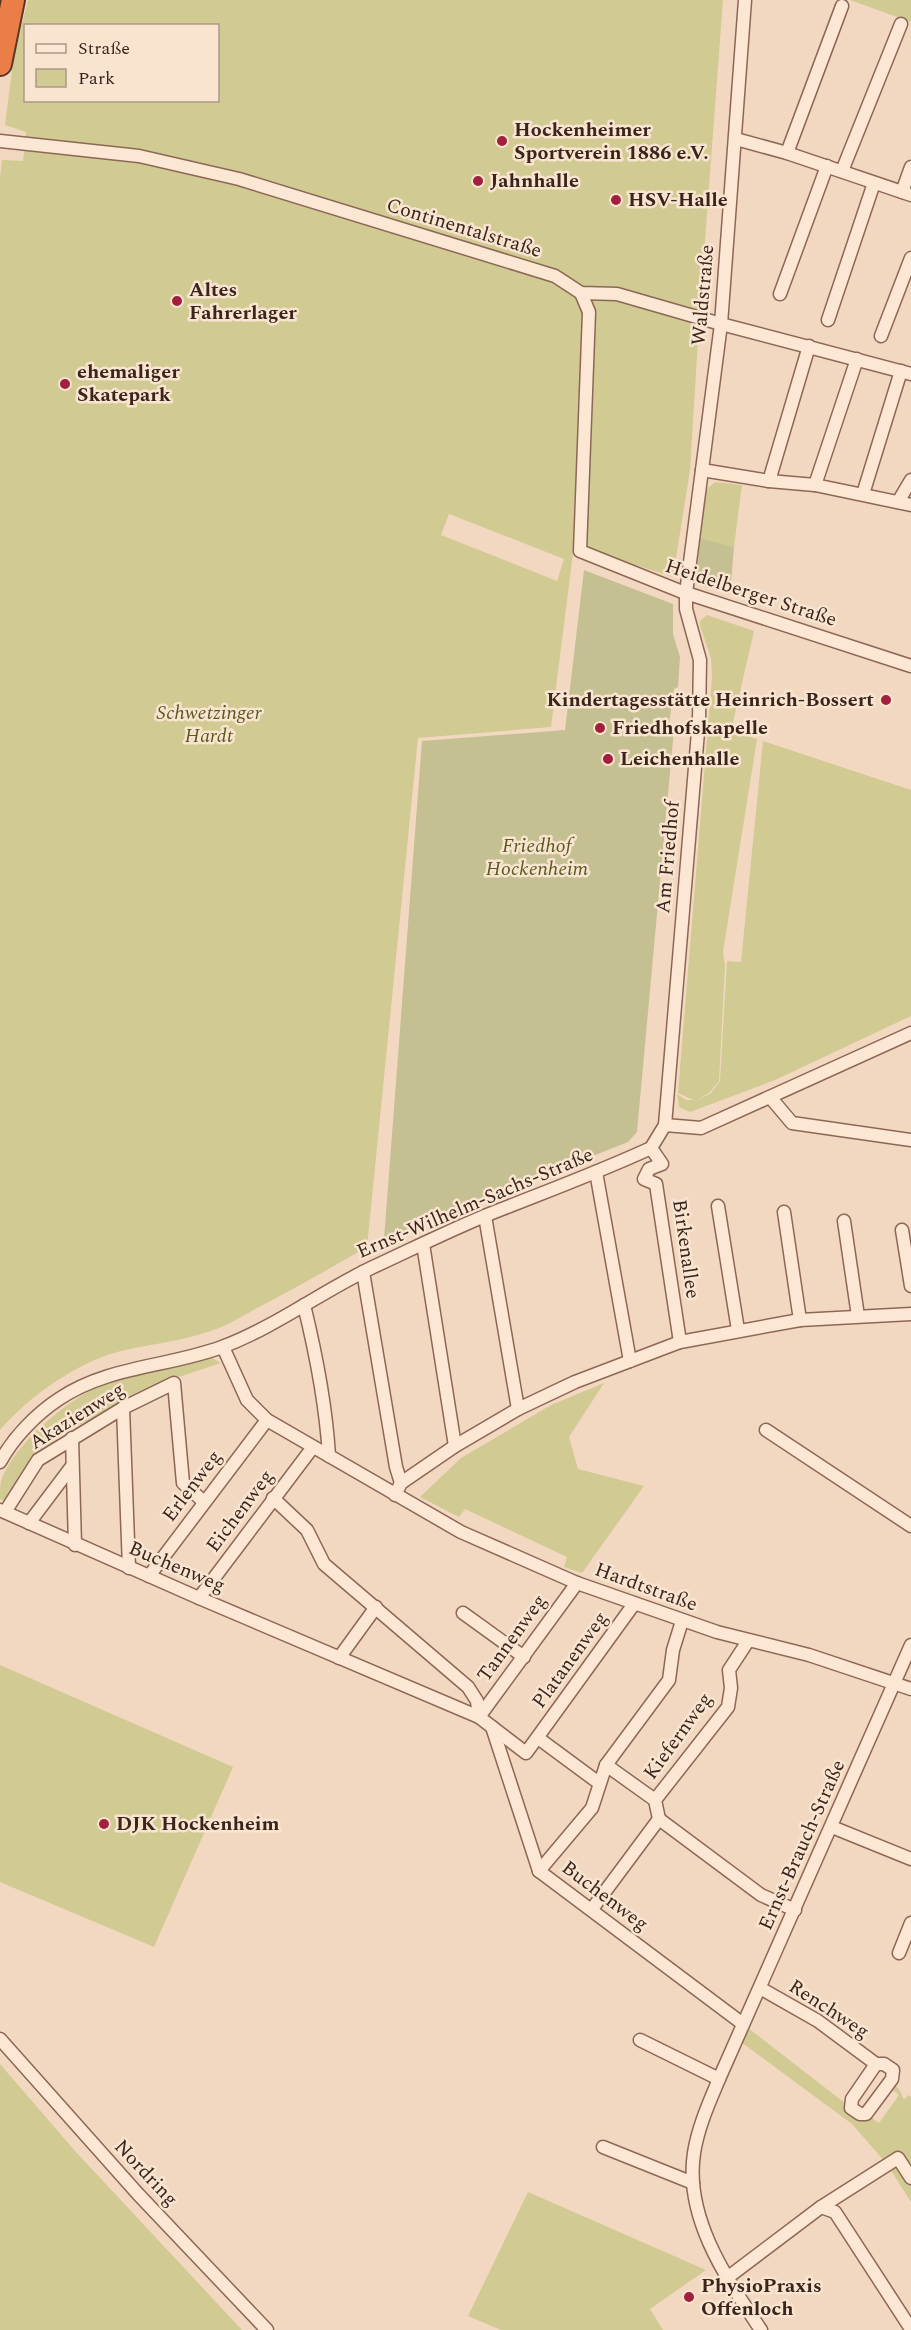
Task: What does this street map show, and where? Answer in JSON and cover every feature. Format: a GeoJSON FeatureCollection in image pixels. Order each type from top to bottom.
{"type":"FeatureCollection","features":[{"type":"Feature","properties":{"kind":"highway"},"geometry":{"type":"LineString","coordinates":[[0,64],[13,0]]}},
{"type":"Feature","properties":{"kind":"street","name":"Waldstraße"},"geometry":{"type":"LineString","coordinates":[[686,593],[721,324],[745,0]]}},
{"type":"Feature","properties":{"kind":"street"},"geometry":{"type":"LineString","coordinates":[[787,153],[842,6]]}},
{"type":"Feature","properties":{"kind":"street"},"geometry":{"type":"LineString","coordinates":[[842,171],[902,24]]}},
{"type":"Feature","properties":{"kind":"street"},"geometry":{"type":"LineString","coordinates":[[736,139],[787,153],[906,194],[911,167]]}},
{"type":"Feature","properties":{"kind":"street","name":"Continentalstraße"},"geometry":{"type":"LineString","coordinates":[[0,141],[139,156],[239,179],[555,276],[581,292],[617,294],[721,324],[906,372]]}},
{"type":"Feature","properties":{"kind":"street"},"geometry":{"type":"LineString","coordinates":[[780,294],[827,166]]}},
{"type":"Feature","properties":{"kind":"street"},"geometry":{"type":"LineString","coordinates":[[828,321],[874,183]]}},
{"type":"Feature","properties":{"kind":"street"},"geometry":{"type":"LineString","coordinates":[[881,336],[911,258]]}},
{"type":"Feature","properties":{"kind":"street","name":"Heidelberger Straße"},"geometry":{"type":"LineString","coordinates":[[581,292],[589,312],[580,551],[686,593],[910,663]]}},
{"type":"Feature","properties":{"kind":"street"},"geometry":{"type":"LineString","coordinates":[[769,481],[809,346]]}},
{"type":"Feature","properties":{"kind":"street"},"geometry":{"type":"LineString","coordinates":[[815,485],[856,359]]}},
{"type":"Feature","properties":{"kind":"street"},"geometry":{"type":"LineString","coordinates":[[862,494],[906,372]]}},
{"type":"Feature","properties":{"kind":"street"},"geometry":{"type":"LineString","coordinates":[[702,470],[769,481],[815,485],[911,505]]}},
{"type":"Feature","properties":{"kind":"street"},"geometry":{"type":"LineString","coordinates":[[898,502],[911,480]]}},
{"type":"Feature","properties":{"kind":"street","name":"Am Friedhof"},"geometry":{"type":"LineString","coordinates":[[665,1125],[699,720],[700,660],[686,609],[686,593]]}},
{"type":"Feature","properties":{"kind":"street"},"geometry":{"type":"LineString","coordinates":[[651,1148],[665,1125],[701,1128],[911,1033]]}},
{"type":"Feature","properties":{"kind":"street"},"geometry":{"type":"LineString","coordinates":[[770,1096],[792,1123],[911,1140]]}},
{"type":"Feature","properties":{"kind":"street","name":"Ernst-Wilhelm-Sachs-Straße"},"geometry":{"type":"LineString","coordinates":[[0,1462],[20,1434],[58,1399],[105,1376],[223,1347],[363,1272],[423,1244],[651,1148]]}},
{"type":"Feature","properties":{"kind":"street","name":"Birkenallee"},"geometry":{"type":"LineString","coordinates":[[651,1148],[662,1164],[649,1169],[644,1179],[656,1184],[680,1342]]}},
{"type":"Feature","properties":{"kind":"street"},"geometry":{"type":"LineString","coordinates":[[596,1172],[630,1361]]}},
{"type":"Feature","properties":{"kind":"street","name":"Birkenallee"},"geometry":{"type":"LineString","coordinates":[[718,1206],[738,1330]]}},
{"type":"Feature","properties":{"kind":"street"},"geometry":{"type":"LineString","coordinates":[[784,1212],[800,1320]]}},
{"type":"Feature","properties":{"kind":"street"},"geometry":{"type":"LineString","coordinates":[[485,1216],[518,1409]]}},
{"type":"Feature","properties":{"kind":"street"},"geometry":{"type":"LineString","coordinates":[[844,1221],[858,1316]]}},
{"type":"Feature","properties":{"kind":"street"},"geometry":{"type":"LineString","coordinates":[[902,1230],[911,1286]]}},
{"type":"Feature","properties":{"kind":"street"},"geometry":{"type":"LineString","coordinates":[[423,1244],[455,1446]]}},
{"type":"Feature","properties":{"kind":"street"},"geometry":{"type":"LineString","coordinates":[[363,1272],[396,1467],[401,1483]]}},
{"type":"Feature","properties":{"kind":"street"},"geometry":{"type":"LineString","coordinates":[[304,1305],[326,1422],[329,1456]]}},
{"type":"Feature","properties":{"kind":"street"},"geometry":{"type":"LineString","coordinates":[[223,1347],[247,1400],[267,1420],[395,1495],[401,1483],[455,1446],[518,1409],[575,1382],[680,1342],[800,1320],[911,1314]]}},
{"type":"Feature","properties":{"kind":"street","name":"Akazienweg"},"geometry":{"type":"LineString","coordinates":[[2,1511],[38,1460],[123,1408],[174,1383],[183,1483],[204,1502]]}},
{"type":"Feature","properties":{"kind":"street"},"geometry":{"type":"LineString","coordinates":[[123,1408],[129,1568]]}},
{"type":"Feature","properties":{"kind":"street","name":"Erlenweg"},"geometry":{"type":"LineString","coordinates":[[149,1576],[267,1420]]}},
{"type":"Feature","properties":{"kind":"street"},"geometry":{"type":"LineString","coordinates":[[766,1430],[911,1526]]}},
{"type":"Feature","properties":{"kind":"street"},"geometry":{"type":"LineString","coordinates":[[72,1438],[75,1545]]}},
{"type":"Feature","properties":{"kind":"street","name":"Eichenweg"},"geometry":{"type":"LineString","coordinates":[[199,1598],[313,1447]]}},
{"type":"Feature","properties":{"kind":"street"},"geometry":{"type":"LineString","coordinates":[[28,1523],[72,1466]]}},
{"type":"Feature","properties":{"kind":"street","name":"Hardtstraße"},"geometry":{"type":"LineString","coordinates":[[395,1495],[461,1532],[576,1582],[634,1604],[747,1641],[809,1655],[911,1689]]}},
{"type":"Feature","properties":{"kind":"street"},"geometry":{"type":"LineString","coordinates":[[273,1498],[307,1530],[324,1564],[468,1687],[477,1701],[479,1717]]}},
{"type":"Feature","properties":{"kind":"street","name":"Buchenweg"},"geometry":{"type":"LineString","coordinates":[[2,1511],[75,1545],[479,1717],[526,1753],[538,1738]]}},
{"type":"Feature","properties":{"kind":"street","name":"Tannenweg"},"geometry":{"type":"LineString","coordinates":[[479,1717],[576,1582]]}},
{"type":"Feature","properties":{"kind":"street","name":"Platanenweg"},"geometry":{"type":"LineString","coordinates":[[538,1738],[634,1604]]}},
{"type":"Feature","properties":{"kind":"street"},"geometry":{"type":"LineString","coordinates":[[339,1658],[376,1607]]}},
{"type":"Feature","properties":{"kind":"street"},"geometry":{"type":"LineString","coordinates":[[463,1613],[524,1657]]}},
{"type":"Feature","properties":{"kind":"street"},"geometry":{"type":"LineString","coordinates":[[539,1871],[592,1808],[598,1783],[606,1765],[669,1680],[673,1650],[682,1621]]}},
{"type":"Feature","properties":{"kind":"street","name":"Kiefernweg"},"geometry":{"type":"LineString","coordinates":[[659,1818],[655,1800],[728,1707],[731,1688],[729,1670],[747,1641]]}},
{"type":"Feature","properties":{"kind":"street","name":"Ernst-Brauch-Straße"},"geometry":{"type":"LineString","coordinates":[[761,2330],[727,2278],[706,2235],[693,2183],[696,2145],[718,2079],[911,1646]]}},
{"type":"Feature","properties":{"kind":"street"},"geometry":{"type":"LineString","coordinates":[[492,1727],[539,1871]]}},
{"type":"Feature","properties":{"kind":"street"},"geometry":{"type":"LineString","coordinates":[[538,1738],[598,1783]]}},
{"type":"Feature","properties":{"kind":"street"},"geometry":{"type":"LineString","coordinates":[[606,1765],[655,1800]]}},
{"type":"Feature","properties":{"kind":"street"},"geometry":{"type":"LineString","coordinates":[[592,1909],[659,1818],[761,1895],[795,1910]]}},
{"type":"Feature","properties":{"kind":"street"},"geometry":{"type":"LineString","coordinates":[[832,1827],[911,1860]]}},
{"type":"Feature","properties":{"kind":"street","name":"Buchenweg"},"geometry":{"type":"LineString","coordinates":[[539,1871],[743,2024]]}},
{"type":"Feature","properties":{"kind":"street"},"geometry":{"type":"LineString","coordinates":[[899,1953],[911,1923]]}},
{"type":"Feature","properties":{"kind":"street","name":"Renchweg"},"geometry":{"type":"LineString","coordinates":[[760,1988],[818,2020],[876,2064]]}},
{"type":"Feature","properties":{"kind":"street","name":"Nordring"},"geometry":{"type":"LineString","coordinates":[[0,2039],[130,2186],[267,2330]]}},
{"type":"Feature","properties":{"kind":"street"},"geometry":{"type":"LineString","coordinates":[[640,2040],[718,2079]]}},
{"type":"Feature","properties":{"kind":"street"},"geometry":{"type":"LineString","coordinates":[[603,2147],[693,2183]]}},
{"type":"Feature","properties":{"kind":"street"},"geometry":{"type":"LineString","coordinates":[[727,2278],[821,2207],[898,2157],[911,2178]]}},
{"type":"Feature","properties":{"kind":"street"},"geometry":{"type":"LineString","coordinates":[[821,2207],[835,2212],[911,2329]]}},
{"type":"Feature","properties":{"kind":"green space","name":"Schwetzinger Hardt"},"geometry":{"type":"Polygon","coordinates":[[[28,0],[723,0],[690,470],[673,577],[574,545],[551,727],[418,738],[367,1247],[219,1328],[185,1338],[125,1350],[74,1370],[26,1404],[0,1430],[0,178],[2,160],[23,161],[26,132],[5,125],[14,55],[28,0]],[[449,514],[441,535],[557,581],[564,559],[449,514]]]}},
{"type":"Feature","properties":{"kind":"green space"},"geometry":{"type":"Polygon","coordinates":[[[850,0],[911,0],[911,22],[850,0]]]}},
{"type":"Feature","properties":{"kind":"green space"},"geometry":{"type":"Polygon","coordinates":[[[715,482],[742,485],[734,547],[700,538],[706,490],[715,482]]]}},
{"type":"Feature","properties":{"kind":"green space"},"geometry":{"type":"Polygon","coordinates":[[[700,538],[734,547],[730,594],[696,584],[700,538]]]}},
{"type":"Feature","properties":{"kind":"green space","name":"Friedhof Hockenheim"},"geometry":{"type":"Polygon","coordinates":[[[584,570],[673,604],[673,634],[680,657],[678,687],[674,689],[669,724],[674,729],[637,1132],[628,1142],[384,1239],[422,741],[565,730],[584,570]]]}},
{"type":"Feature","properties":{"kind":"green space"},"geometry":{"type":"Polygon","coordinates":[[[707,615],[754,631],[731,731],[757,739],[723,952],[725,966],[719,1081],[710,1092],[696,1101],[711,1093],[720,1081],[727,961],[741,962],[763,741],[911,790],[911,1016],[775,1080],[690,1112],[679,1107],[677,1094],[686,1100],[693,1100],[678,1093],[712,677],[711,658],[700,626],[700,621],[707,615]]]}},
{"type":"Feature","properties":{"kind":"green space"},"geometry":{"type":"Polygon","coordinates":[[[210,1357],[221,1363],[158,1384],[64,1433],[34,1457],[6,1502],[0,1499],[1,1481],[18,1451],[47,1421],[80,1396],[112,1381],[210,1357]]]}},
{"type":"Feature","properties":{"kind":"green space"},"geometry":{"type":"Polygon","coordinates":[[[604,1383],[569,1437],[578,1469],[644,1486],[582,1573],[564,1567],[567,1557],[465,1509],[459,1517],[420,1497],[461,1458],[551,1405],[604,1383]]]}},
{"type":"Feature","properties":{"kind":"green space","name":"DJK Hockenheim"},"geometry":{"type":"Polygon","coordinates":[[[0,1665],[233,1767],[154,1947],[0,1882],[0,1665]]]}},
{"type":"Feature","properties":{"kind":"green space"},"geometry":{"type":"Polygon","coordinates":[[[743,2024],[859,2114],[866,2114],[879,2123],[899,2095],[887,2085],[890,2081],[899,2089],[904,2100],[908,2095],[911,2097],[911,2202],[887,2164],[852,2124],[737,2039],[743,2024]]]}},
{"type":"Feature","properties":{"kind":"green space"},"geometry":{"type":"Polygon","coordinates":[[[0,2064],[75,2151],[242,2330],[0,2330],[0,2064]]]}},
{"type":"Feature","properties":{"kind":"green space"},"geometry":{"type":"Polygon","coordinates":[[[528,2192],[706,2270],[650,2309],[663,2330],[501,2330],[468,2316],[528,2192]]]}},
{"type":"Feature","properties":{"kind":"place","name":"Hockenheimer Sportverein 1886 e.V."},"geometry":{"type":"Point","coordinates":[502,141]}},
{"type":"Feature","properties":{"kind":"place","name":"Jahnhalle"},"geometry":{"type":"Point","coordinates":[478,181]}},
{"type":"Feature","properties":{"kind":"place","name":"HSV-Halle"},"geometry":{"type":"Point","coordinates":[616,200]}},
{"type":"Feature","properties":{"kind":"place","name":"Altes Fahrerlager"},"geometry":{"type":"Point","coordinates":[177,301]}},
{"type":"Feature","properties":{"kind":"place","name":"ehemaliger Skatepark"},"geometry":{"type":"Point","coordinates":[65,384]}},
{"type":"Feature","properties":{"kind":"place","name":"Kindertagesstätte Heinrich-Bossert"},"geometry":{"type":"Point","coordinates":[886,700]}},
{"type":"Feature","properties":{"kind":"place","name":"Friedhofskapelle"},"geometry":{"type":"Point","coordinates":[600,728]}},
{"type":"Feature","properties":{"kind":"place","name":"Leichenhalle"},"geometry":{"type":"Point","coordinates":[608,759]}},
{"type":"Feature","properties":{"kind":"place","name":"DJK Hockenheim"},"geometry":{"type":"Point","coordinates":[104,1824]}},
{"type":"Feature","properties":{"kind":"place","name":"PhysioPraxis Offenloch"},"geometry":{"type":"Point","coordinates":[689,2297]}}]}
